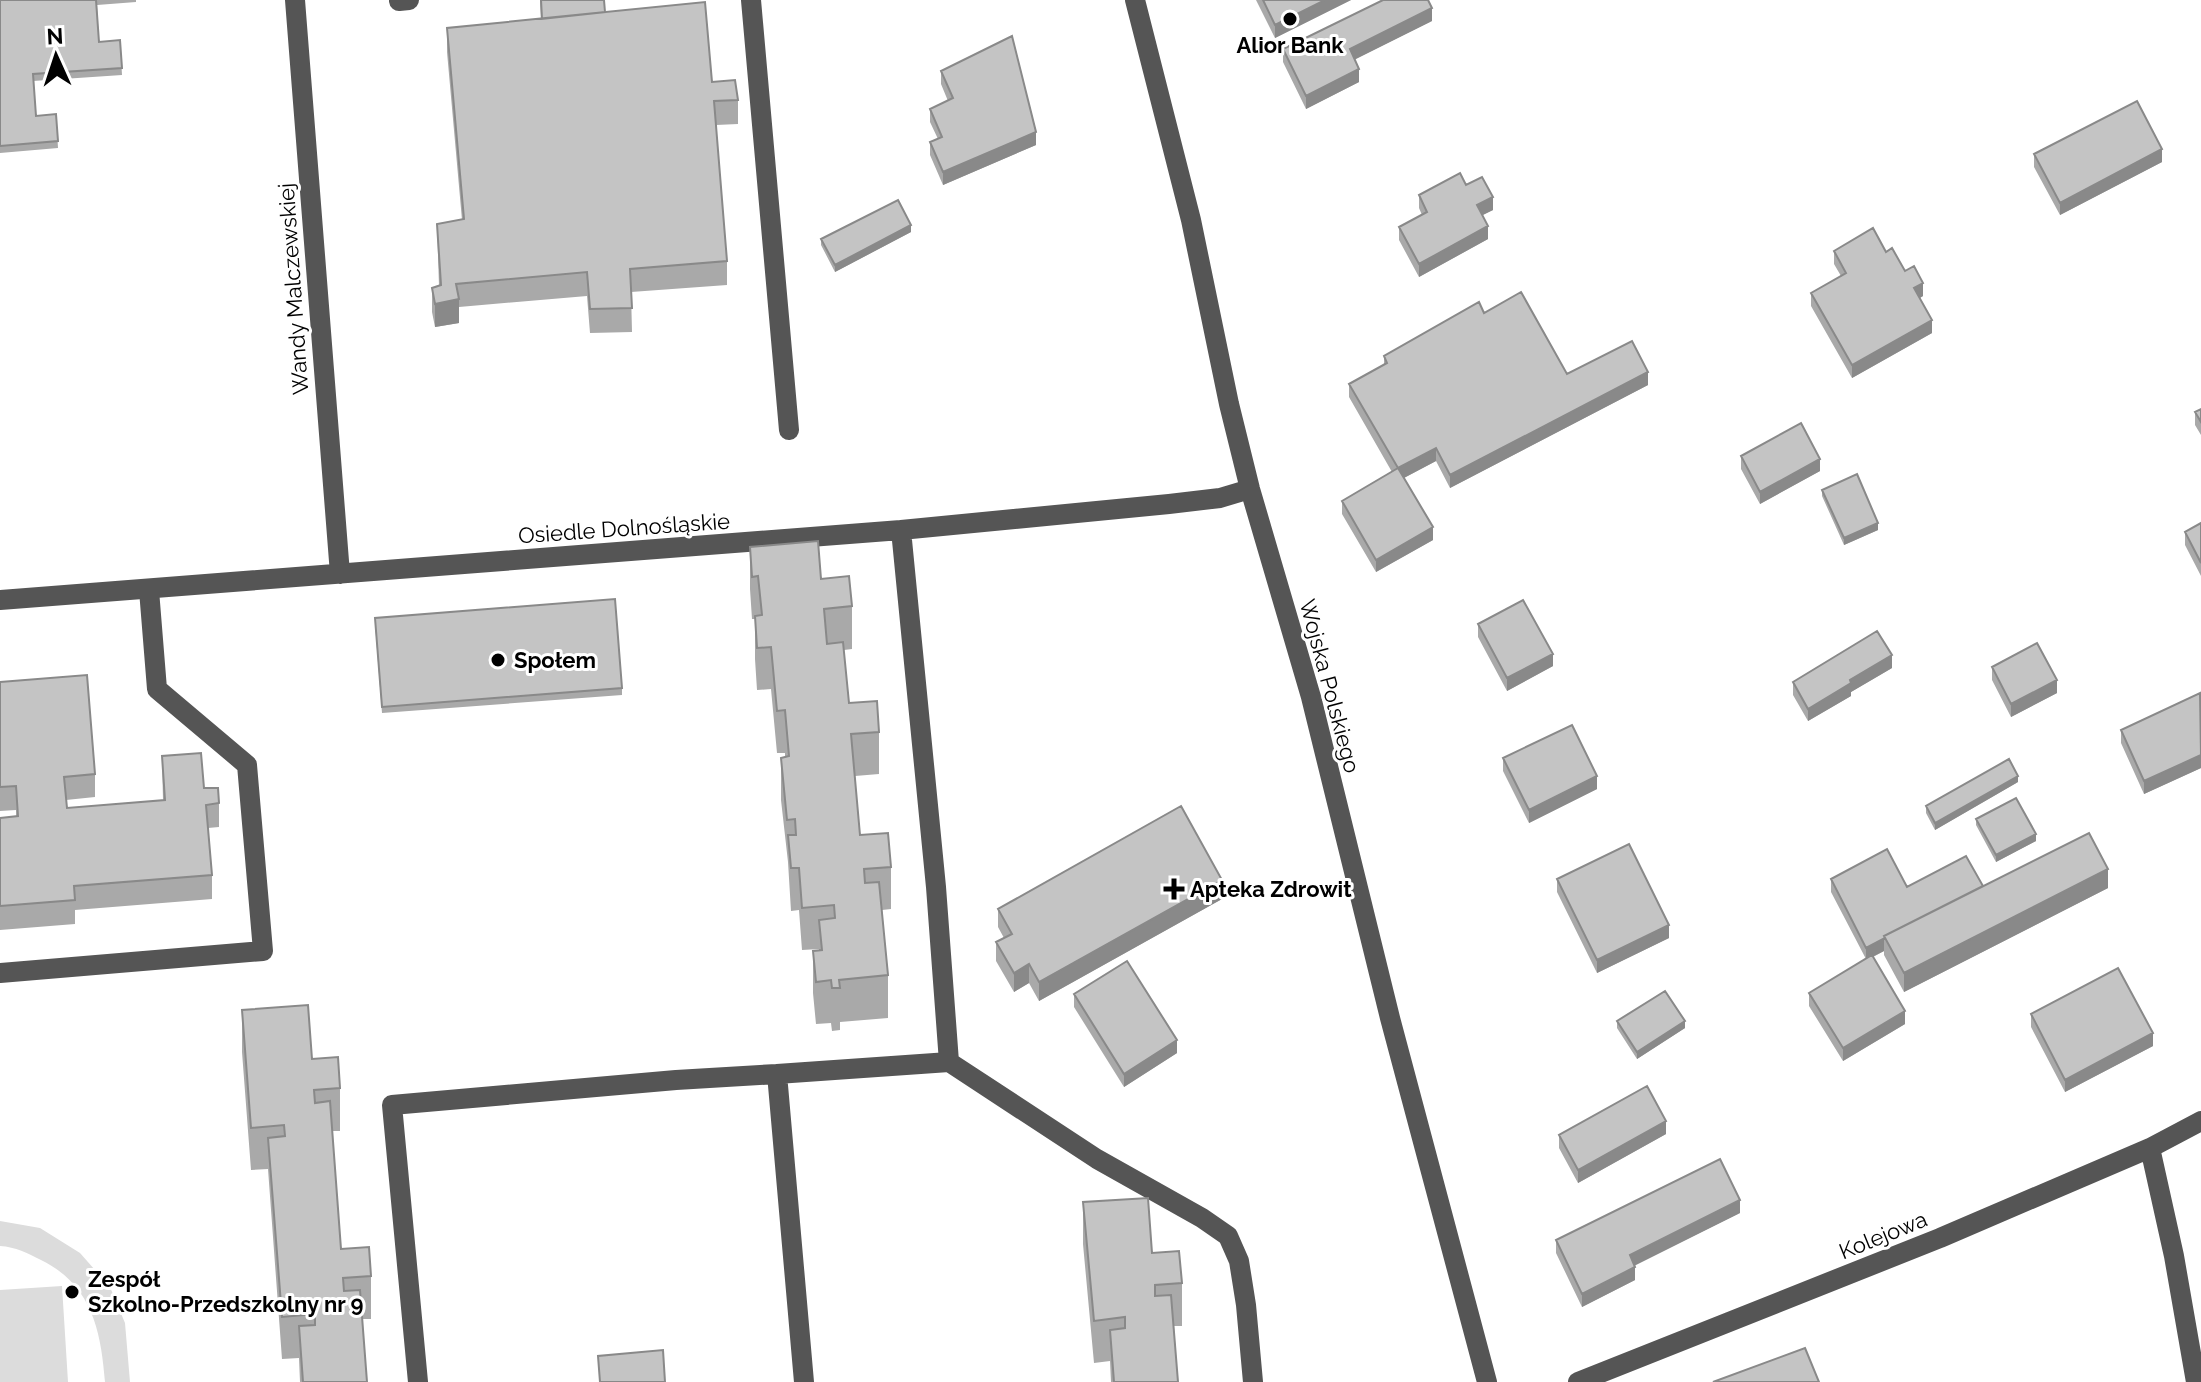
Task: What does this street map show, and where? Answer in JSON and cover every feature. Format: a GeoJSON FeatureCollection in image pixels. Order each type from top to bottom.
{"type":"FeatureCollection","features":[{"type":"Feature","properties":{"kind":"street","name":"Wandy Malczewskiej"},"geometry":{"type":"LineString","coordinates":[[295,0],[340,574]]}},
{"type":"Feature","properties":{"kind":"street"},"geometry":{"type":"LineString","coordinates":[[399,1],[409,0]]}},
{"type":"Feature","properties":{"kind":"street"},"geometry":{"type":"LineString","coordinates":[[751,0],[789,430]]}},
{"type":"Feature","properties":{"kind":"street","name":"Wojska Polskiego"},"geometry":{"type":"LineString","coordinates":[[1135,0],[1191,220],[1250,489],[1311,697],[1390,1018],[1487,1382]]}},
{"type":"Feature","properties":{"kind":"street","name":"Osiedle Dolnośląskie"},"geometry":{"type":"LineString","coordinates":[[0,600],[901,530],[1169,504],[1220,498],[1250,489]]}},
{"type":"Feature","properties":{"kind":"street"},"geometry":{"type":"LineString","coordinates":[[901,530],[936,887],[949,1062]]}},
{"type":"Feature","properties":{"kind":"street"},"geometry":{"type":"LineString","coordinates":[[0,973],[263,951],[247,765],[157,689],[149,590]]}},
{"type":"Feature","properties":{"kind":"street"},"geometry":{"type":"LineString","coordinates":[[418,1382],[392,1105],[676,1080],[949,1062],[1097,1159],[1228,1236],[1239,1261],[1253,1382]]}},
{"type":"Feature","properties":{"kind":"street"},"geometry":{"type":"LineString","coordinates":[[777,1074],[804,1382]]}},
{"type":"Feature","properties":{"kind":"street","name":"Kolejowa"},"geometry":{"type":"LineString","coordinates":[[1578,1382],[1940,1238],[2150,1148],[2201,1121]]}},
{"type":"Feature","properties":{"kind":"street"},"geometry":{"type":"LineString","coordinates":[[2150,1148],[2174,1256],[2196,1382]]}},
{"type":"Feature","properties":{"kind":"shaded area"},"geometry":{"type":"Polygon","coordinates":[[[0,1221],[40,1228],[80,1253],[110,1287],[125,1323],[130,1382],[105,1382],[96,1328],[83,1296],[58,1270],[26,1253],[0,1246],[0,1221]]]}},
{"type":"Feature","properties":{"kind":"shaded area"},"geometry":{"type":"Polygon","coordinates":[[[62,1286],[68,1382],[0,1382],[0,1290],[62,1286]]]}},
{"type":"Feature","properties":{"kind":"building"},"geometry":{"type":"Polygon","coordinates":[[[0,0],[96,0],[99,42],[120,40],[122,68],[33,74],[36,116],[56,114],[58,141],[0,146],[0,0]]]}},
{"type":"Feature","properties":{"kind":"building"},"geometry":{"type":"Polygon","coordinates":[[[541,0],[604,0],[605,12],[542,19],[541,0]]]}},
{"type":"Feature","properties":{"kind":"building"},"geometry":{"type":"Polygon","coordinates":[[[1263,0],[1325,0],[1275,25],[1263,0]]]}},
{"type":"Feature","properties":{"kind":"building"},"geometry":{"type":"Polygon","coordinates":[[[1383,0],[1428,0],[1432,8],[1350,49],[1359,69],[1306,96],[1283,49],[1383,0]]]}},
{"type":"Feature","properties":{"kind":"building"},"geometry":{"type":"Polygon","coordinates":[[[705,2],[712,82],[735,80],[738,100],[714,101],[727,261],[630,269],[632,308],[590,309],[587,272],[456,284],[459,299],[435,304],[432,288],[441,285],[437,224],[464,219],[447,28],[705,2]]]}},
{"type":"Feature","properties":{"kind":"building"},"geometry":{"type":"Polygon","coordinates":[[[1012,36],[1036,132],[943,172],[930,142],[942,137],[930,109],[953,98],[941,71],[1012,36]]]}},
{"type":"Feature","properties":{"kind":"building"},"geometry":{"type":"Polygon","coordinates":[[[2137,101],[2162,149],[2060,203],[2034,154],[2137,101]]]}},
{"type":"Feature","properties":{"kind":"building"},"geometry":{"type":"Polygon","coordinates":[[[1460,173],[1466,185],[1482,177],[1493,197],[1477,205],[1488,226],[1419,264],[1399,227],[1427,212],[1419,195],[1460,173]]]}},
{"type":"Feature","properties":{"kind":"building"},"geometry":{"type":"Polygon","coordinates":[[[898,200],[911,225],[835,265],[821,239],[898,200]]]}},
{"type":"Feature","properties":{"kind":"building"},"geometry":{"type":"Polygon","coordinates":[[[1873,228],[1886,252],[1892,248],[1905,271],[1914,266],[1923,283],[1914,288],[1932,320],[1852,365],[1811,293],[1846,273],[1834,251],[1873,228]]]}},
{"type":"Feature","properties":{"kind":"building"},"geometry":{"type":"Polygon","coordinates":[[[1521,292],[1567,374],[1632,341],[1648,372],[1450,475],[1436,448],[1398,468],[1349,384],[1387,363],[1384,356],[1479,302],[1484,313],[1521,292]]]}},
{"type":"Feature","properties":{"kind":"building"},"geometry":{"type":"Polygon","coordinates":[[[1801,423],[1820,459],[1760,492],[1741,456],[1801,423]]]}},
{"type":"Feature","properties":{"kind":"building"},"geometry":{"type":"Polygon","coordinates":[[[1398,468],[1433,527],[1376,560],[1342,501],[1398,468]]]}},
{"type":"Feature","properties":{"kind":"building"},"geometry":{"type":"Polygon","coordinates":[[[1857,474],[1878,523],[1844,538],[1822,490],[1857,474]]]}},
{"type":"Feature","properties":{"kind":"building"},"geometry":{"type":"Polygon","coordinates":[[[2201,523],[2201,563],[2185,532],[2201,523]]]}},
{"type":"Feature","properties":{"kind":"building"},"geometry":{"type":"Polygon","coordinates":[[[818,541],[821,579],[849,576],[852,606],[824,609],[827,644],[843,642],[849,703],[877,701],[879,732],[851,734],[860,835],[888,833],[891,867],[864,869],[865,883],[879,882],[888,975],[839,980],[840,988],[832,988],[831,980],[816,982],[813,951],[822,950],[819,920],[835,918],[834,905],[802,908],[799,868],[791,868],[788,835],[796,835],[795,819],[787,820],[781,758],[789,756],[785,710],[777,711],[771,647],[757,648],[755,616],[762,615],[758,576],[752,577],[750,547],[818,541]]]}},
{"type":"Feature","properties":{"kind":"building","name":"Społem"},"geometry":{"type":"Polygon","coordinates":[[[615,599],[622,688],[382,707],[375,618],[615,599]]]}},
{"type":"Feature","properties":{"kind":"building"},"geometry":{"type":"Polygon","coordinates":[[[1523,600],[1553,654],[1507,678],[1478,624],[1523,600]]]}},
{"type":"Feature","properties":{"kind":"building"},"geometry":{"type":"Polygon","coordinates":[[[1877,631],[1892,655],[1808,709],[1793,682],[1877,631]]]}},
{"type":"Feature","properties":{"kind":"building"},"geometry":{"type":"Polygon","coordinates":[[[2037,643],[2057,680],[2011,704],[1992,667],[2037,643]]]}},
{"type":"Feature","properties":{"kind":"building"},"geometry":{"type":"Polygon","coordinates":[[[87,675],[95,774],[64,777],[67,808],[165,800],[162,756],[201,753],[204,788],[218,788],[219,803],[206,805],[212,875],[74,886],[75,900],[0,906],[0,818],[18,816],[16,786],[0,787],[0,682],[87,675]]]}},
{"type":"Feature","properties":{"kind":"building"},"geometry":{"type":"Polygon","coordinates":[[[2200,693],[2201,755],[2144,781],[2121,730],[2200,693]]]}},
{"type":"Feature","properties":{"kind":"building"},"geometry":{"type":"Polygon","coordinates":[[[1572,725],[1597,776],[1529,810],[1503,758],[1572,725]]]}},
{"type":"Feature","properties":{"kind":"building"},"geometry":{"type":"Polygon","coordinates":[[[2009,759],[2018,776],[1935,823],[1926,806],[2009,759]]]}},
{"type":"Feature","properties":{"kind":"building"},"geometry":{"type":"Polygon","coordinates":[[[2016,798],[2036,834],[1996,855],[1976,819],[2016,798]]]}},
{"type":"Feature","properties":{"kind":"building"},"geometry":{"type":"Polygon","coordinates":[[[1181,806],[1222,880],[1039,982],[1029,964],[1014,973],[996,942],[1012,934],[998,909],[1181,806]]]}},
{"type":"Feature","properties":{"kind":"building"},"geometry":{"type":"Polygon","coordinates":[[[2089,833],[2108,869],[1904,973],[1884,936],[2089,833]]]}},
{"type":"Feature","properties":{"kind":"building"},"geometry":{"type":"Polygon","coordinates":[[[1629,844],[1669,925],[1597,960],[1557,879],[1629,844]]]}},
{"type":"Feature","properties":{"kind":"building"},"geometry":{"type":"Polygon","coordinates":[[[1887,849],[1907,887],[1966,856],[1983,886],[1866,948],[1831,879],[1887,849]]]}},
{"type":"Feature","properties":{"kind":"building"},"geometry":{"type":"Polygon","coordinates":[[[1872,955],[1905,1011],[1843,1048],[1809,993],[1872,955]]]}},
{"type":"Feature","properties":{"kind":"building"},"geometry":{"type":"Polygon","coordinates":[[[1127,961],[1177,1040],[1124,1074],[1074,994],[1127,961]]]}},
{"type":"Feature","properties":{"kind":"building"},"geometry":{"type":"Polygon","coordinates":[[[2118,968],[2153,1033],[2065,1080],[2031,1014],[2118,968]]]}},
{"type":"Feature","properties":{"kind":"building"},"geometry":{"type":"Polygon","coordinates":[[[1665,991],[1685,1021],[1637,1052],[1617,1021],[1665,991]]]}},
{"type":"Feature","properties":{"kind":"building"},"geometry":{"type":"Polygon","coordinates":[[[308,1005],[312,1059],[338,1057],[340,1088],[314,1090],[315,1103],[330,1101],[341,1249],[369,1247],[371,1276],[343,1278],[344,1291],[360,1290],[367,1382],[303,1382],[299,1326],[315,1325],[315,1314],[282,1317],[268,1138],[285,1136],[284,1125],[251,1128],[242,1010],[308,1005]]]}},
{"type":"Feature","properties":{"kind":"building"},"geometry":{"type":"Polygon","coordinates":[[[1647,1086],[1666,1121],[1578,1170],[1559,1135],[1647,1086]]]}},
{"type":"Feature","properties":{"kind":"building"},"geometry":{"type":"Polygon","coordinates":[[[1720,1159],[1740,1200],[1630,1255],[1635,1267],[1582,1294],[1556,1240],[1720,1159]]]}},
{"type":"Feature","properties":{"kind":"building"},"geometry":{"type":"Polygon","coordinates":[[[1148,1198],[1152,1253],[1179,1251],[1182,1283],[1155,1285],[1155,1296],[1171,1295],[1178,1382],[1114,1382],[1110,1330],[1125,1328],[1125,1317],[1094,1321],[1083,1202],[1148,1198]]]}},
{"type":"Feature","properties":{"kind":"building"},"geometry":{"type":"Polygon","coordinates":[[[1805,1348],[1819,1382],[1713,1382],[1805,1348]]]}},
{"type":"Feature","properties":{"kind":"building"},"geometry":{"type":"Polygon","coordinates":[[[663,1350],[665,1382],[600,1382],[598,1356],[663,1350]]]}},
{"type":"Feature","properties":{"kind":"place","name":"Alior Bank"},"geometry":{"type":"Point","coordinates":[1290,19]}},
{"type":"Feature","properties":{"kind":"place","name":"Społem"},"geometry":{"type":"Point","coordinates":[498,660]}},
{"type":"Feature","properties":{"kind":"place","name":"Apteka Zdrowit"},"geometry":{"type":"Point","coordinates":[1174,889]}},
{"type":"Feature","properties":{"kind":"place","name":"Zespół Szkolno-Przedszkolny nr 9"},"geometry":{"type":"Point","coordinates":[72,1292]}}]}
